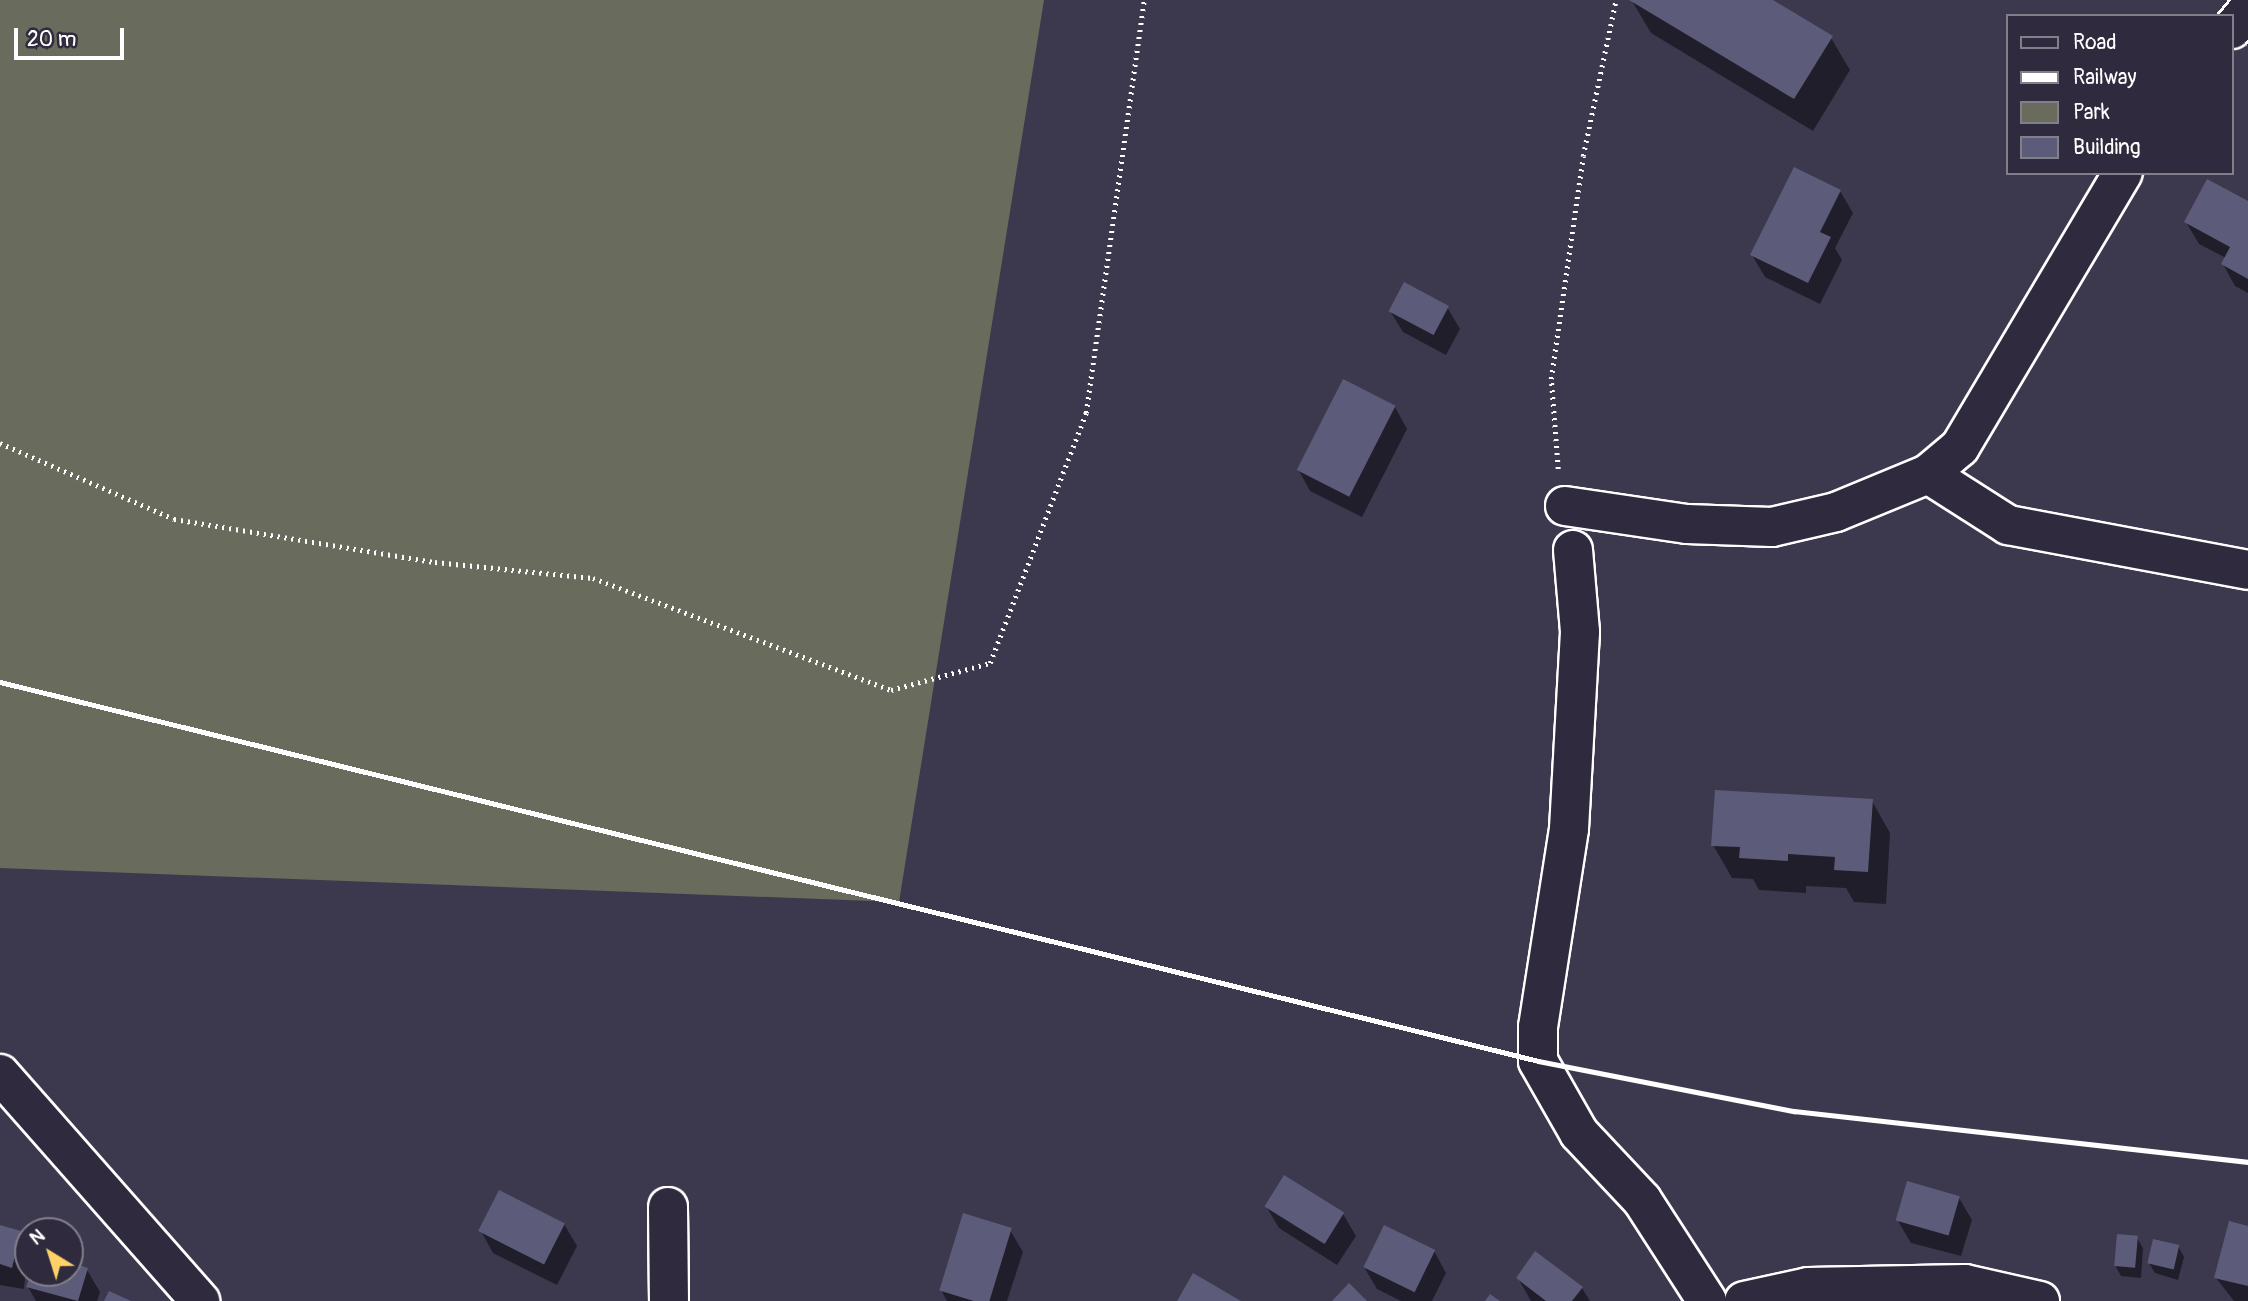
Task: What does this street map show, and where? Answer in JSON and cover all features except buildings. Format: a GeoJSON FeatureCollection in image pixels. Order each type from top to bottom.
{"type":"FeatureCollection","features":[{"type":"Feature","properties":{"kind":"street"},"geometry":{"type":"LineString","coordinates":[[2234,27],[2248,10]]}},
{"type":"Feature","properties":{"kind":"street"},"geometry":{"type":"LineString","coordinates":[[1565,506],[1687,524],[1772,527],[1836,512],[1928,474],[1960,447],[2122,175]]}},
{"type":"Feature","properties":{"kind":"street"},"geometry":{"type":"LineString","coordinates":[[1928,474],[2008,525],[2248,570]]}},
{"type":"Feature","properties":{"kind":"street"},"geometry":{"type":"LineString","coordinates":[[1573,550],[1580,632],[1569,828],[1546,967],[1538,1060],[1579,1133],[1642,1200],[1707,1301]]}},
{"type":"Feature","properties":{"kind":"street"},"geometry":{"type":"LineString","coordinates":[[0,1074],[200,1301]]}},
{"type":"Feature","properties":{"kind":"street"},"geometry":{"type":"LineString","coordinates":[[668,1207],[669,1301]]}},
{"type":"Feature","properties":{"kind":"street"},"geometry":{"type":"LineString","coordinates":[[1744,1301],[1808,1287],[1965,1284],[2040,1301]]}},
{"type":"Feature","properties":{"kind":"path"},"geometry":{"type":"LineString","coordinates":[[0,443],[174,519],[435,562],[593,578],[891,690],[990,663],[1086,413],[1144,0]]}},
{"type":"Feature","properties":{"kind":"path"},"geometry":{"type":"LineString","coordinates":[[1565,506],[1557,464],[1551,379],[1583,156],[1616,0]]}},
{"type":"Feature","properties":{"kind":"green space"},"geometry":{"type":"Polygon","coordinates":[[[0,0],[1044,0],[899,902],[0,868],[0,0]]]}},
{"type":"Feature","properties":{"kind":"railway"},"geometry":{"type":"LineString","coordinates":[[0,682],[1538,1061],[1794,1111],[2248,1162]]}}]}
